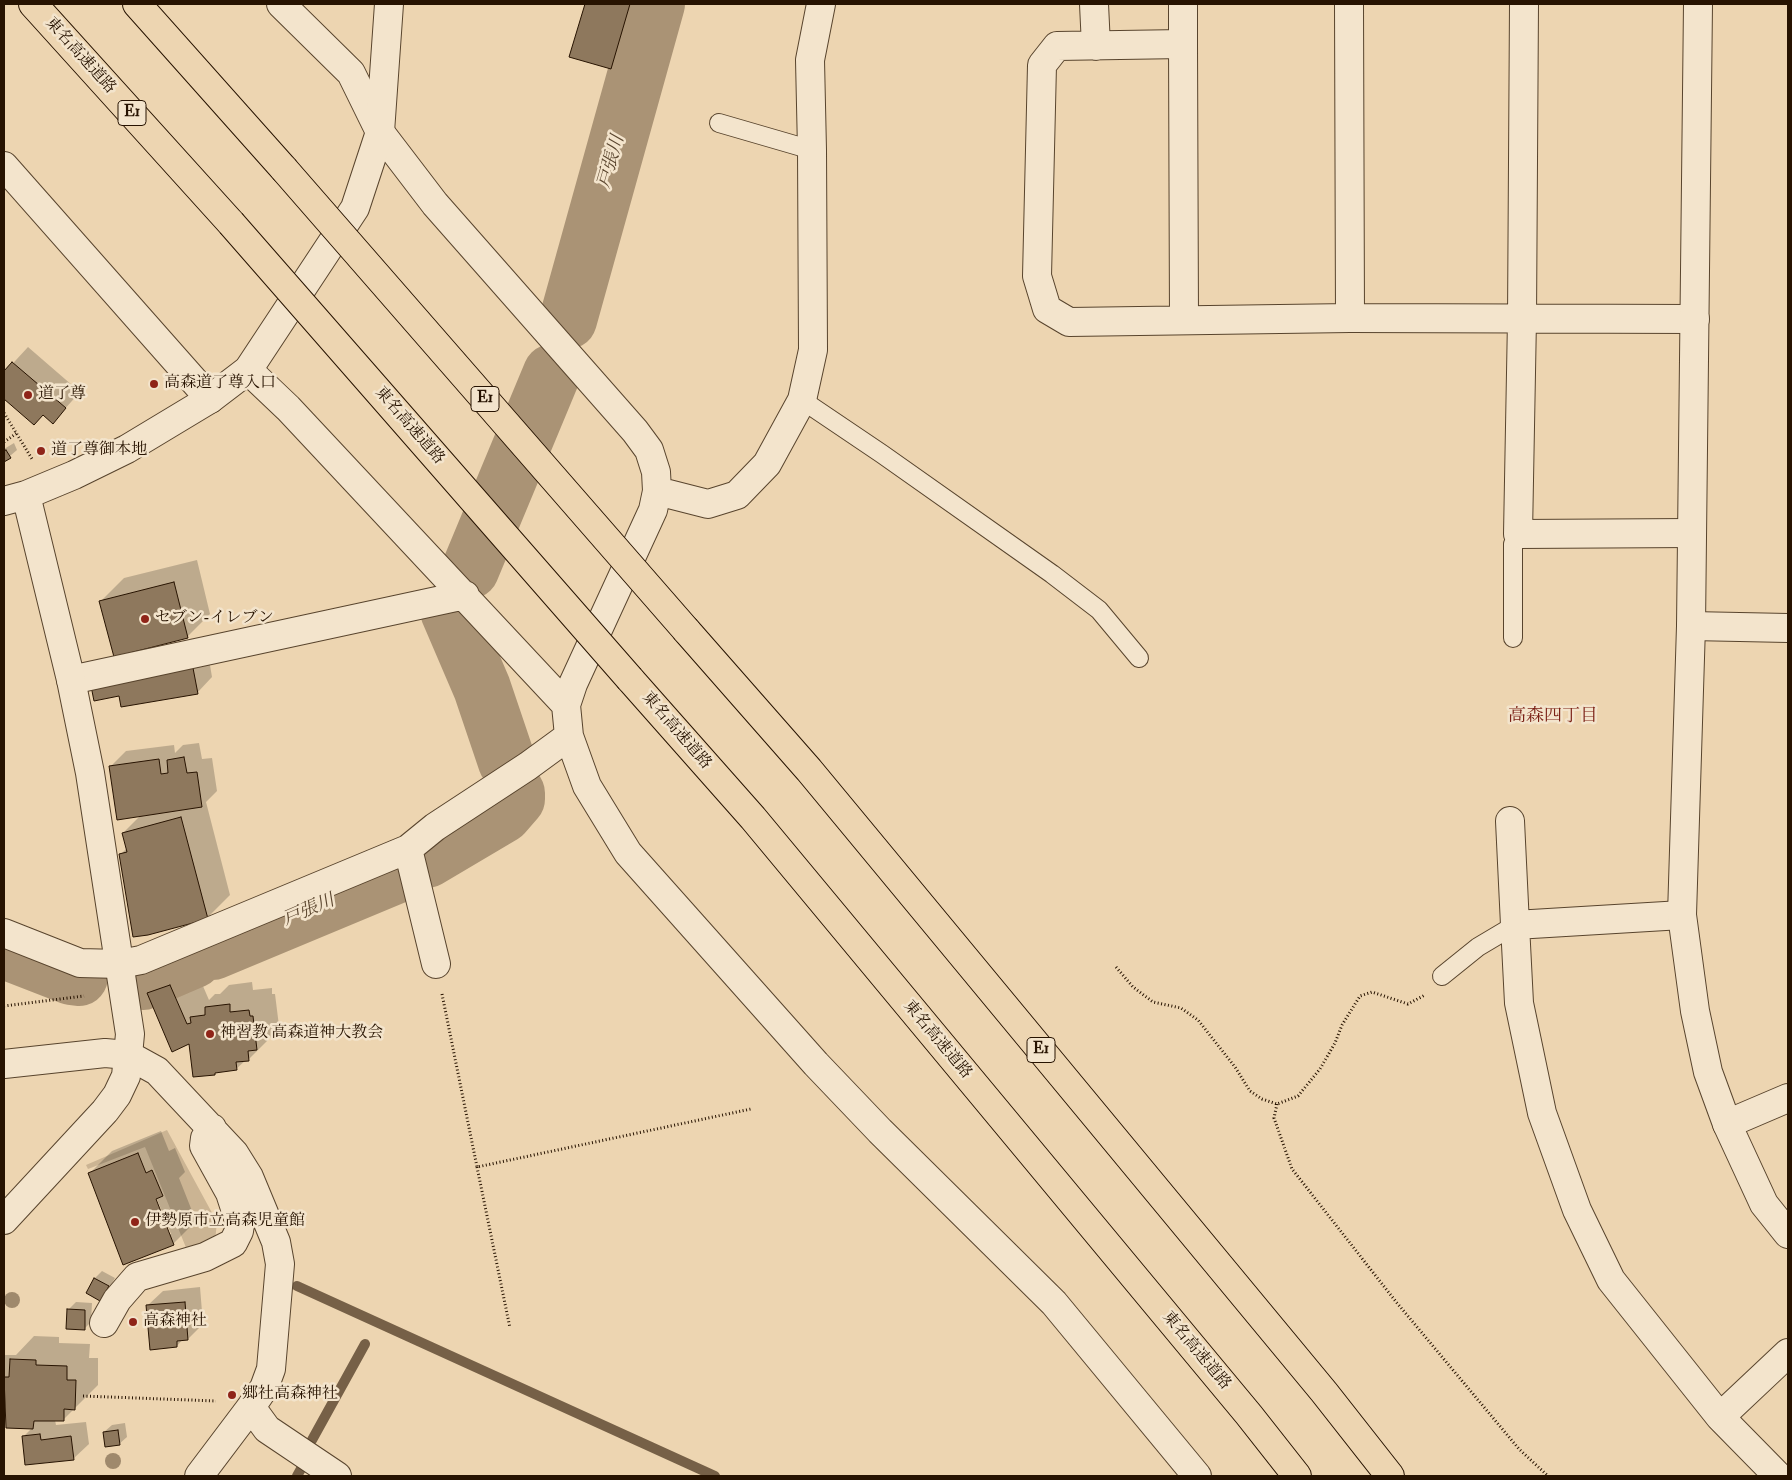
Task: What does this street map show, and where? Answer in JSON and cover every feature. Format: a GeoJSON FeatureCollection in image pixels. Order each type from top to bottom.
{"type":"FeatureCollection","features":[{"type":"Feature","properties":{"kind":"highway","name":"東名高速道路"},"geometry":{"type":"LineString","coordinates":[[33,4],[231,223],[753,818],[1249,1415],[1297,1476]]}},
{"type":"Feature","properties":{"kind":"highway","name":"E1"},"geometry":{"type":"LineString","coordinates":[[137,4],[284,169],[809,770],[1312,1376],[1390,1476]]}},
{"type":"Feature","properties":{"kind":"street"},"geometry":{"type":"LineString","coordinates":[[281,4],[352,73],[380,132],[435,204],[635,431],[649,450],[656,472],[657,491],[653,510],[573,684],[566,704],[569,736],[588,786],[628,853],[822,1071],[1054,1303],[1197,1476]]}},
{"type":"Feature","properties":{"kind":"street"},"geometry":{"type":"LineString","coordinates":[[4,1220],[105,1111],[117,1095],[126,1076],[130,1034],[90,773],[71,680],[15,498],[74,475],[127,450],[210,399],[248,370],[355,208],[380,132],[389,4]]}},
{"type":"Feature","properties":{"kind":"street"},"geometry":{"type":"LineString","coordinates":[[657,491],[708,504],[737,495],[767,464],[802,400],[813,350],[810,60],[821,4]]}},
{"type":"Feature","properties":{"kind":"street"},"geometry":{"type":"LineString","coordinates":[[1094,4],[1096,46]]}},
{"type":"Feature","properties":{"kind":"street"},"geometry":{"type":"LineString","coordinates":[[1183,4],[1184,320]]}},
{"type":"Feature","properties":{"kind":"street"},"geometry":{"type":"LineString","coordinates":[[1349,4],[1350,318]]}},
{"type":"Feature","properties":{"kind":"street"},"geometry":{"type":"LineString","coordinates":[[1524,4],[1522,319],[1518,534],[1692,533]]}},
{"type":"Feature","properties":{"kind":"street"},"geometry":{"type":"LineString","coordinates":[[1698,4],[1691,626],[1682,914],[1695,1011],[1708,1072],[1727,1124],[1764,1204],[1788,1234]]}},
{"type":"Feature","properties":{"kind":"street"},"geometry":{"type":"LineString","coordinates":[[1182,44],[1057,46],[1042,65],[1037,276],[1047,309],[1069,322],[1350,318],[1695,319]]}},
{"type":"Feature","properties":{"kind":"street"},"geometry":{"type":"LineString","coordinates":[[4,166],[210,399]]}},
{"type":"Feature","properties":{"kind":"street"},"geometry":{"type":"LineString","coordinates":[[248,370],[288,408],[566,704]]}},
{"type":"Feature","properties":{"kind":"street"},"geometry":{"type":"LineString","coordinates":[[71,680],[464,595]]}},
{"type":"Feature","properties":{"kind":"street"},"geometry":{"type":"LineString","coordinates":[[1691,626],[1788,628]]}},
{"type":"Feature","properties":{"kind":"street"},"geometry":{"type":"LineString","coordinates":[[122,977],[141,960],[408,849],[435,827],[528,766],[569,736]]}},
{"type":"Feature","properties":{"kind":"street"},"geometry":{"type":"LineString","coordinates":[[1510,821],[1519,1003],[1542,1113],[1577,1210],[1611,1280],[1720,1418],[1778,1476]]}},
{"type":"Feature","properties":{"kind":"street"},"geometry":{"type":"LineString","coordinates":[[408,849],[436,964]]}},
{"type":"Feature","properties":{"kind":"street"},"geometry":{"type":"LineString","coordinates":[[1515,925],[1682,914]]}},
{"type":"Feature","properties":{"kind":"street"},"geometry":{"type":"LineString","coordinates":[[4,933],[80,963],[122,977]]}},
{"type":"Feature","properties":{"kind":"street"},"geometry":{"type":"LineString","coordinates":[[4,1064],[104,1054],[128,1055],[157,1070],[234,1153],[249,1177],[276,1242],[280,1264],[271,1369],[264,1388],[253,1405],[198,1476]]}},
{"type":"Feature","properties":{"kind":"street"},"geometry":{"type":"LineString","coordinates":[[1727,1124],[1788,1098]]}},
{"type":"Feature","properties":{"kind":"street"},"geometry":{"type":"LineString","coordinates":[[104,1323],[117,1300],[136,1277],[205,1257],[233,1243],[239,1232],[240,1224],[230,1192],[204,1146],[205,1138],[212,1128]]}},
{"type":"Feature","properties":{"kind":"street"},"geometry":{"type":"LineString","coordinates":[[1720,1418],[1788,1353]]}},
{"type":"Feature","properties":{"kind":"street"},"geometry":{"type":"LineString","coordinates":[[253,1405],[267,1428],[337,1476]]}},
{"type":"Feature","properties":{"kind":"lane"},"geometry":{"type":"LineString","coordinates":[[719,123],[812,150]]}},
{"type":"Feature","properties":{"kind":"lane"},"geometry":{"type":"LineString","coordinates":[[802,400],[1052,574],[1099,610],[1139,658]]}},
{"type":"Feature","properties":{"kind":"lane"},"geometry":{"type":"LineString","coordinates":[[1513,638],[1513,544],[1518,534]]}},
{"type":"Feature","properties":{"kind":"lane"},"geometry":{"type":"LineString","coordinates":[[1442,976],[1478,947],[1515,925]]}},
{"type":"Feature","properties":{"kind":"path"},"geometry":{"type":"LineString","coordinates":[[4,413],[34,464]]}},
{"type":"Feature","properties":{"kind":"path"},"geometry":{"type":"LineString","coordinates":[[4,442],[17,434]]}},
{"type":"Feature","properties":{"kind":"path"},"geometry":{"type":"LineString","coordinates":[[436,964],[510,1328]]}},
{"type":"Feature","properties":{"kind":"path"},"geometry":{"type":"LineString","coordinates":[[1116,967],[1134,987],[1153,1002],[1181,1008],[1198,1020],[1250,1091],[1262,1099],[1277,1104],[1298,1096],[1320,1068],[1335,1043],[1342,1025],[1360,996],[1372,992],[1408,1004],[1424,995],[1442,976]]}},
{"type":"Feature","properties":{"kind":"path"},"geometry":{"type":"LineString","coordinates":[[4,1006],[122,977]]}},
{"type":"Feature","properties":{"kind":"path"},"geometry":{"type":"LineString","coordinates":[[1277,1104],[1274,1118],[1292,1169],[1397,1303],[1519,1449],[1548,1476]]}},
{"type":"Feature","properties":{"kind":"path"},"geometry":{"type":"LineString","coordinates":[[477,1167],[750,1109]]}},
{"type":"Feature","properties":{"kind":"path"},"geometry":{"type":"LineString","coordinates":[[83,1396],[253,1405]]}},
{"type":"Feature","properties":{"kind":"shaded area"},"geometry":{"type":"Polygon","coordinates":[[[167,1130],[217,1222],[215,1241],[187,1250],[145,1147],[88,1169],[86,1165],[167,1130]]]}},
{"type":"Feature","properties":{"kind":"building"},"geometry":{"type":"Polygon","coordinates":[[[585,4],[630,4],[611,69],[569,57],[585,4]]]}},
{"type":"Feature","properties":{"kind":"building"},"geometry":{"type":"Polygon","coordinates":[[[12,362],[66,408],[53,424],[43,415],[34,425],[4,399],[4,371],[12,362]]]}},
{"type":"Feature","properties":{"kind":"building"},"geometry":{"type":"Polygon","coordinates":[[[6,450],[11,458],[4,462],[4,451],[6,450]]]}},
{"type":"Feature","properties":{"kind":"building"},"geometry":{"type":"Polygon","coordinates":[[[174,582],[188,638],[114,657],[99,601],[174,582]]]}},
{"type":"Feature","properties":{"kind":"building"},"geometry":{"type":"Polygon","coordinates":[[[193,668],[198,694],[121,707],[119,696],[94,701],[91,686],[193,668]]]}},
{"type":"Feature","properties":{"kind":"building"},"geometry":{"type":"Polygon","coordinates":[[[184,757],[187,773],[197,772],[202,807],[117,820],[109,766],[159,759],[161,774],[168,773],[167,760],[184,757]]]}},
{"type":"Feature","properties":{"kind":"building"},"geometry":{"type":"Polygon","coordinates":[[[181,817],[208,919],[148,935],[133,937],[119,854],[127,852],[122,833],[181,817]]]}},
{"type":"Feature","properties":{"kind":"building","name":"神習教 高森道神大教会"},"geometry":{"type":"Polygon","coordinates":[[[170,985],[187,1024],[191,1023],[190,1017],[205,1015],[205,1007],[230,1004],[230,1012],[249,1010],[250,1016],[253,1016],[257,1050],[248,1051],[249,1061],[236,1062],[237,1070],[193,1077],[189,1044],[172,1052],[147,993],[170,985]]]}},
{"type":"Feature","properties":{"kind":"building","name":"伊勢原市立高森児童館"},"geometry":{"type":"Polygon","coordinates":[[[138,1153],[146,1173],[152,1170],[163,1196],[156,1199],[174,1245],[123,1265],[88,1173],[138,1153]]]}},
{"type":"Feature","properties":{"kind":"building"},"geometry":{"type":"Polygon","coordinates":[[[94,1278],[109,1286],[100,1301],[86,1293],[94,1278]]]}},
{"type":"Feature","properties":{"kind":"building"},"geometry":{"type":"Polygon","coordinates":[[[185,1302],[188,1340],[177,1341],[177,1347],[150,1350],[146,1305],[185,1302]]]}},
{"type":"Feature","properties":{"kind":"building"},"geometry":{"type":"Polygon","coordinates":[[[67,1309],[85,1310],[85,1330],[66,1329],[67,1309]]]}},
{"type":"Feature","properties":{"kind":"building"},"geometry":{"type":"Polygon","coordinates":[[[10,1359],[36,1360],[36,1365],[67,1366],[67,1380],[76,1380],[75,1410],[64,1409],[64,1421],[34,1421],[33,1429],[6,1428],[4,1377],[9,1377],[10,1359]]]}},
{"type":"Feature","properties":{"kind":"building"},"geometry":{"type":"Polygon","coordinates":[[[118,1430],[120,1445],[105,1447],[103,1432],[118,1430]]]}},
{"type":"Feature","properties":{"kind":"building"},"geometry":{"type":"Polygon","coordinates":[[[40,1434],[41,1440],[71,1436],[74,1460],[25,1465],[22,1436],[40,1434]]]}},
{"type":"Feature","properties":{"kind":"waterway","name":"戸張川"},"geometry":{"type":"LineString","coordinates":[[568,320],[656,4]]}},
{"type":"Feature","properties":{"kind":"waterway","name":"戸張川"},"geometry":{"type":"LineString","coordinates":[[470,570],[552,373]]}},
{"type":"Feature","properties":{"kind":"waterway","name":"戸張川"},"geometry":{"type":"LineString","coordinates":[[449,611],[482,688],[507,762]]}},
{"type":"Feature","properties":{"kind":"waterway","name":"戸張川"},"geometry":{"type":"LineString","coordinates":[[427,859],[503,814],[516,799],[516,793]]}},
{"type":"Feature","properties":{"kind":"waterway","name":"戸張川"},"geometry":{"type":"LineString","coordinates":[[213,951],[405,871]]}},
{"type":"Feature","properties":{"kind":"waterway","name":"戸張川"},"geometry":{"type":"LineString","coordinates":[[4,950],[71,976],[79,977]]}},
{"type":"Feature","properties":{"kind":"waterway","name":"戸張川"},"geometry":{"type":"LineString","coordinates":[[143,981],[194,959]]}},
{"type":"Feature","properties":{"kind":"waterway"},"geometry":{"type":"LineString","coordinates":[[297,1286],[715,1476]]}},
{"type":"Feature","properties":{"kind":"waterway"},"geometry":{"type":"LineString","coordinates":[[312,1440],[365,1344]]}},
{"type":"Feature","properties":{"kind":"waterway"},"geometry":{"type":"LineString","coordinates":[[297,1476],[302,1467]]}},
{"type":"Feature","properties":{"kind":"place","name":"高森道了尊入口"},"geometry":{"type":"Point","coordinates":[154,384]}},
{"type":"Feature","properties":{"kind":"place","name":"道了尊"},"geometry":{"type":"Point","coordinates":[28,395]}},
{"type":"Feature","properties":{"kind":"place","name":"道了尊御本地"},"geometry":{"type":"Point","coordinates":[41,451]}},
{"type":"Feature","properties":{"kind":"place","name":"セブン-イレブン"},"geometry":{"type":"Point","coordinates":[145,619]}},
{"type":"Feature","properties":{"kind":"place","name":"神習教 高森道神大教会"},"geometry":{"type":"Point","coordinates":[210,1034]}},
{"type":"Feature","properties":{"kind":"place","name":"伊勢原市立高森児童館"},"geometry":{"type":"Point","coordinates":[135,1222]}},
{"type":"Feature","properties":{"kind":"place","name":"高森神社"},"geometry":{"type":"Point","coordinates":[133,1322]}},
{"type":"Feature","properties":{"kind":"place","name":"郷社高森神社"},"geometry":{"type":"Point","coordinates":[232,1395]}},
{"type":"Feature","properties":{"kind":"district","name":"高森四丁目"},"geometry":{"type":"Point","coordinates":[1553,717]}}]}
